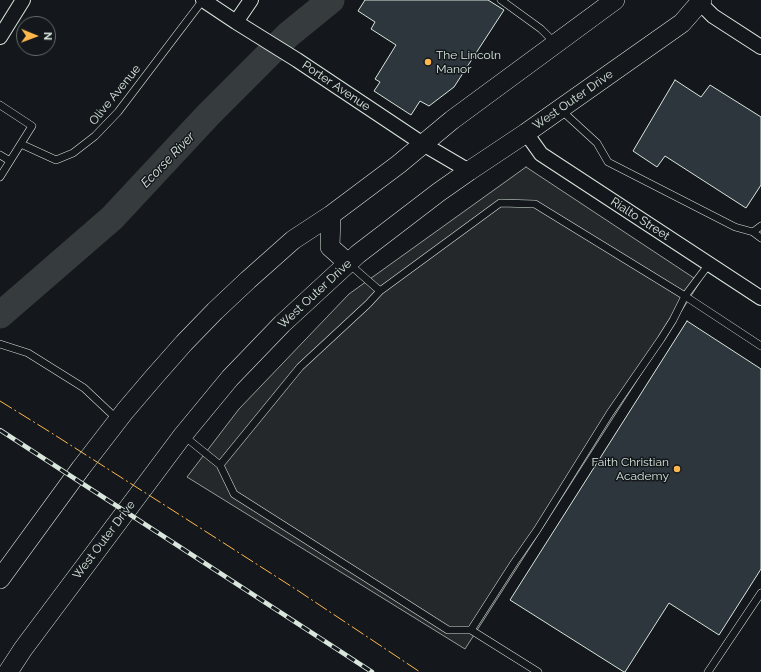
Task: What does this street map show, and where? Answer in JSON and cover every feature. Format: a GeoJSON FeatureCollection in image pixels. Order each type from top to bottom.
{"type":"FeatureCollection","features":[{"type":"Feature","properties":{"kind":"main road"},"geometry":{"type":"LineString","coordinates":[[0,579],[81,468],[118,421],[154,377],[215,311],[293,240],[331,215],[399,164],[452,120],[615,0]]}},
{"type":"Feature","properties":{"kind":"main road","name":"West Outer Drive"},"geometry":{"type":"LineString","coordinates":[[8,672],[23,649],[183,434],[230,378],[282,324],[348,263],[439,192],[682,24],[699,1]]}},
{"type":"Feature","properties":{"kind":"main road"},"geometry":{"type":"LineString","coordinates":[[331,215],[330,247],[348,263]]}},
{"type":"Feature","properties":{"kind":"street"},"geometry":{"type":"LineString","coordinates":[[0,37],[23,0]]}},
{"type":"Feature","properties":{"kind":"street","name":"Porter Avenue"},"geometry":{"type":"LineString","coordinates":[[203,0],[297,60],[423,144],[469,171]]}},
{"type":"Feature","properties":{"kind":"street"},"geometry":{"type":"LineString","coordinates":[[236,22],[251,0]]}},
{"type":"Feature","properties":{"kind":"street"},"geometry":{"type":"LineString","coordinates":[[699,1],[713,16],[761,47]]}},
{"type":"Feature","properties":{"kind":"street","name":"Rialto Street"},"geometry":{"type":"LineString","coordinates":[[526,133],[541,154],[761,298]]}},
{"type":"Feature","properties":{"kind":"lane","name":"Olive Avenue"},"geometry":{"type":"LineString","coordinates":[[21,144],[56,160],[73,153],[96,136],[118,112],[203,0]]}},
{"type":"Feature","properties":{"kind":"lane"},"geometry":{"type":"LineString","coordinates":[[501,0],[541,29],[556,43]]}},
{"type":"Feature","properties":{"kind":"lane"},"geometry":{"type":"LineString","coordinates":[[0,105],[32,126],[0,177]]}},
{"type":"Feature","properties":{"kind":"lane"},"geometry":{"type":"LineString","coordinates":[[560,109],[597,143],[608,162],[735,227],[753,232],[761,238]]}},
{"type":"Feature","properties":{"kind":"lane"},"geometry":{"type":"LineString","coordinates":[[0,155],[10,161]]}},
{"type":"Feature","properties":{"kind":"lane"},"geometry":{"type":"LineString","coordinates":[[220,465],[300,367],[380,291],[500,203],[535,204],[685,296],[761,346]]}},
{"type":"Feature","properties":{"kind":"lane"},"geometry":{"type":"LineString","coordinates":[[753,232],[761,226]]}},
{"type":"Feature","properties":{"kind":"lane"},"geometry":{"type":"LineString","coordinates":[[348,263],[380,291]]}},
{"type":"Feature","properties":{"kind":"lane"},"geometry":{"type":"LineString","coordinates":[[471,630],[537,530],[610,413],[661,340],[685,296],[709,264]]}},
{"type":"Feature","properties":{"kind":"lane"},"geometry":{"type":"LineString","coordinates":[[0,344],[28,354],[84,388],[118,421]]}},
{"type":"Feature","properties":{"kind":"lane"},"geometry":{"type":"LineString","coordinates":[[183,434],[220,465],[234,494],[448,630],[471,630],[538,672]]}},
{"type":"Feature","properties":{"kind":"lane"},"geometry":{"type":"LineString","coordinates":[[708,672],[761,593]]}},
{"type":"Feature","properties":{"kind":"shaded area"},"geometry":{"type":"Polygon","coordinates":[[[526,167],[700,282],[465,649],[187,477],[239,409],[349,294],[526,167]]]}},
{"type":"Feature","properties":{"kind":"building","name":"The Lincoln Manor"},"geometry":{"type":"Polygon","coordinates":[[[365,0],[488,0],[504,10],[454,87],[429,106],[420,101],[411,115],[374,91],[380,82],[375,79],[396,45],[371,29],[375,22],[358,11],[365,0]]]}},
{"type":"Feature","properties":{"kind":"building"},"geometry":{"type":"Polygon","coordinates":[[[675,80],[701,97],[710,85],[761,117],[761,185],[746,208],[665,156],[657,167],[633,151],[675,80]]]}},
{"type":"Feature","properties":{"kind":"building","name":"Faith Christian Academy"},"geometry":{"type":"Polygon","coordinates":[[[687,321],[761,369],[761,569],[719,635],[669,603],[624,672],[510,600],[687,321]]]}},
{"type":"Feature","properties":{"kind":"waterway","name":"Ecorse River"},"geometry":{"type":"LineString","coordinates":[[0,315],[112,218],[208,115],[288,35],[331,0]]}},
{"type":"Feature","properties":{"kind":"railway"},"geometry":{"type":"LineString","coordinates":[[0,430],[372,672]]}},
{"type":"Feature","properties":{"kind":"power"},"geometry":{"type":"LineString","coordinates":[[0,401],[297,590],[420,672]]}},
{"type":"Feature","properties":{"kind":"place","name":"The Lincoln Manor"},"geometry":{"type":"Point","coordinates":[428,62]}},
{"type":"Feature","properties":{"kind":"place","name":"Faith Christian Academy"},"geometry":{"type":"Point","coordinates":[677,469]}}]}
